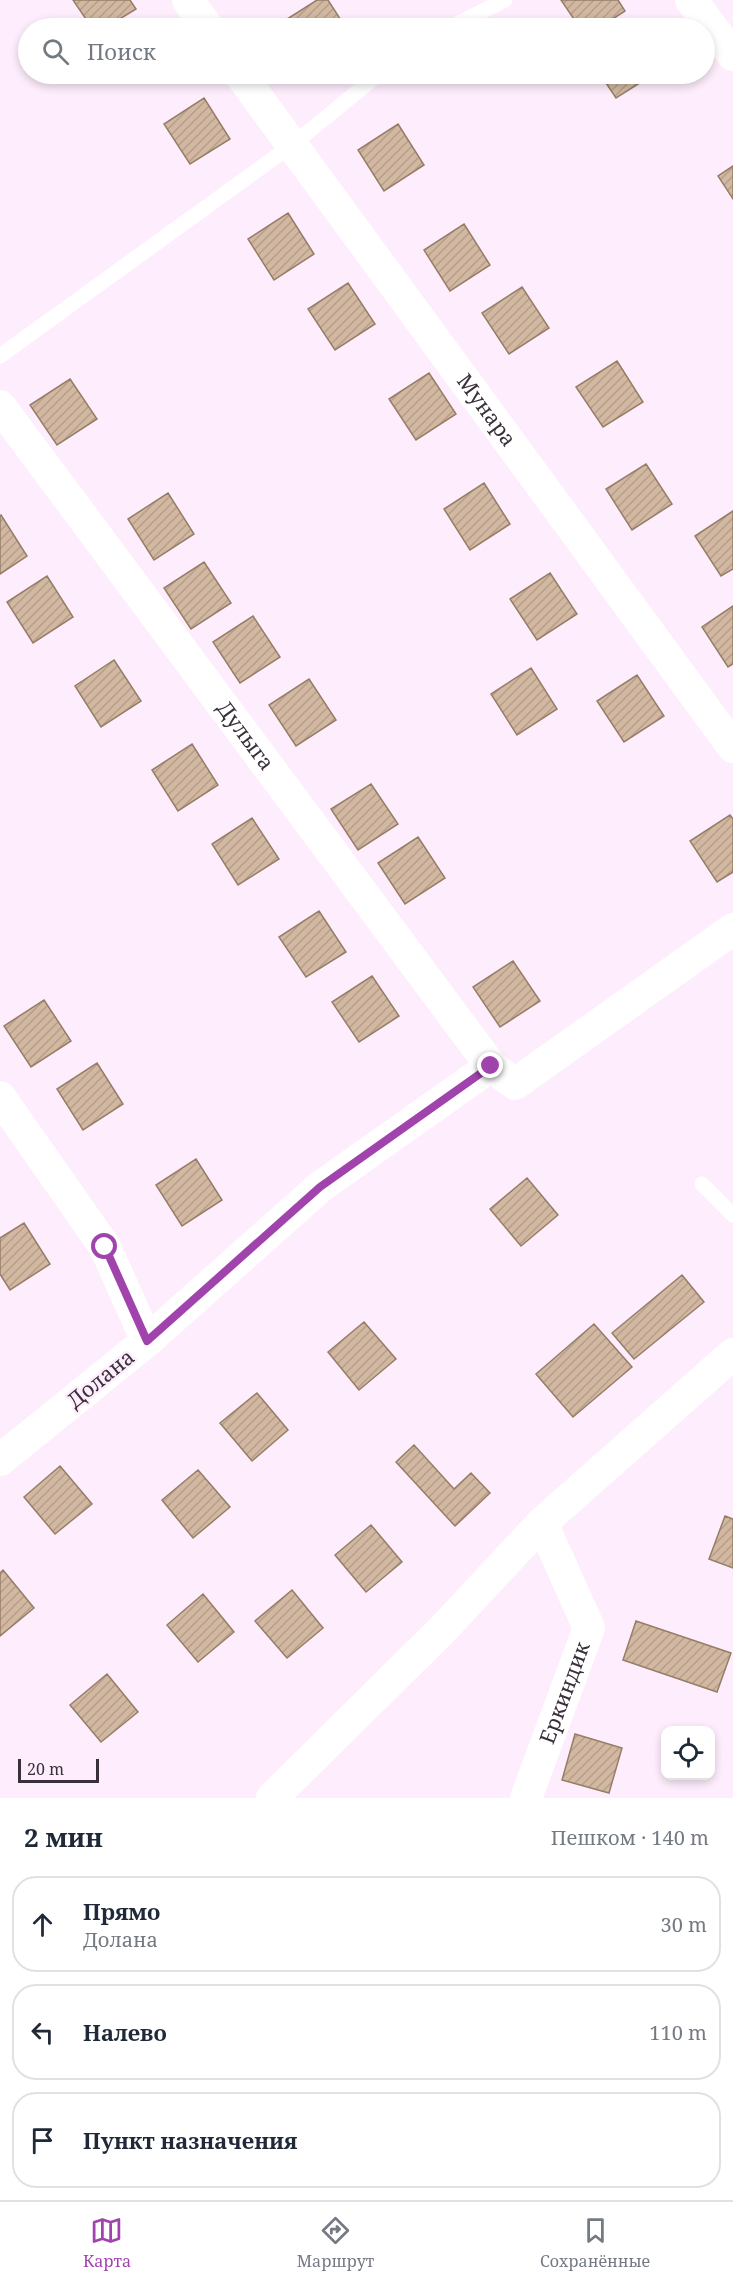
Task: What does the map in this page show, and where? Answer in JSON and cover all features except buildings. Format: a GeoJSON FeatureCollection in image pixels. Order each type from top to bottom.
{"type":"FeatureCollection","features":[{"type":"Feature","properties":{"kind":"street"},"geometry":{"type":"LineString","coordinates":[[188,0],[201,18]]}},
{"type":"Feature","properties":{"kind":"street"},"geometry":{"type":"LineString","coordinates":[[691,0],[705,18]]}},
{"type":"Feature","properties":{"kind":"street"},"geometry":{"type":"LineString","coordinates":[[715,31],[733,55]]}},
{"type":"Feature","properties":{"kind":"street","name":"Мунара"},"geometry":{"type":"LineString","coordinates":[[247,84],[733,747]]}},
{"type":"Feature","properties":{"kind":"street","name":"Дулыга"},"geometry":{"type":"LineString","coordinates":[[0,406],[491,1066],[514,1084],[733,929]]}},
{"type":"Feature","properties":{"kind":"street"},"geometry":{"type":"LineString","coordinates":[[147,1341],[320,1187],[491,1066]]}},
{"type":"Feature","properties":{"kind":"street","name":"Долана"},"geometry":{"type":"LineString","coordinates":[[0,1097],[105,1247],[147,1341],[0,1460]]}},
{"type":"Feature","properties":{"kind":"street"},"geometry":{"type":"LineString","coordinates":[[272,1798],[444,1629],[542,1523],[733,1354]]}},
{"type":"Feature","properties":{"kind":"street","name":"Еркиндик"},"geometry":{"type":"LineString","coordinates":[[526,1798],[589,1628],[542,1523]]}},
{"type":"Feature","properties":{"kind":"lane"},"geometry":{"type":"LineString","coordinates":[[469,18],[505,0]]}},
{"type":"Feature","properties":{"kind":"lane"},"geometry":{"type":"LineString","coordinates":[[0,356],[292,145],[367,84]]}},
{"type":"Feature","properties":{"kind":"lane"},"geometry":{"type":"LineString","coordinates":[[702,1184],[733,1215]]}},
{"type":"Feature","properties":{"kind":"route"},"geometry":{"type":"LineString","coordinates":[[105,1247],[147,1341],[320,1187],[491,1066]]}}]}
